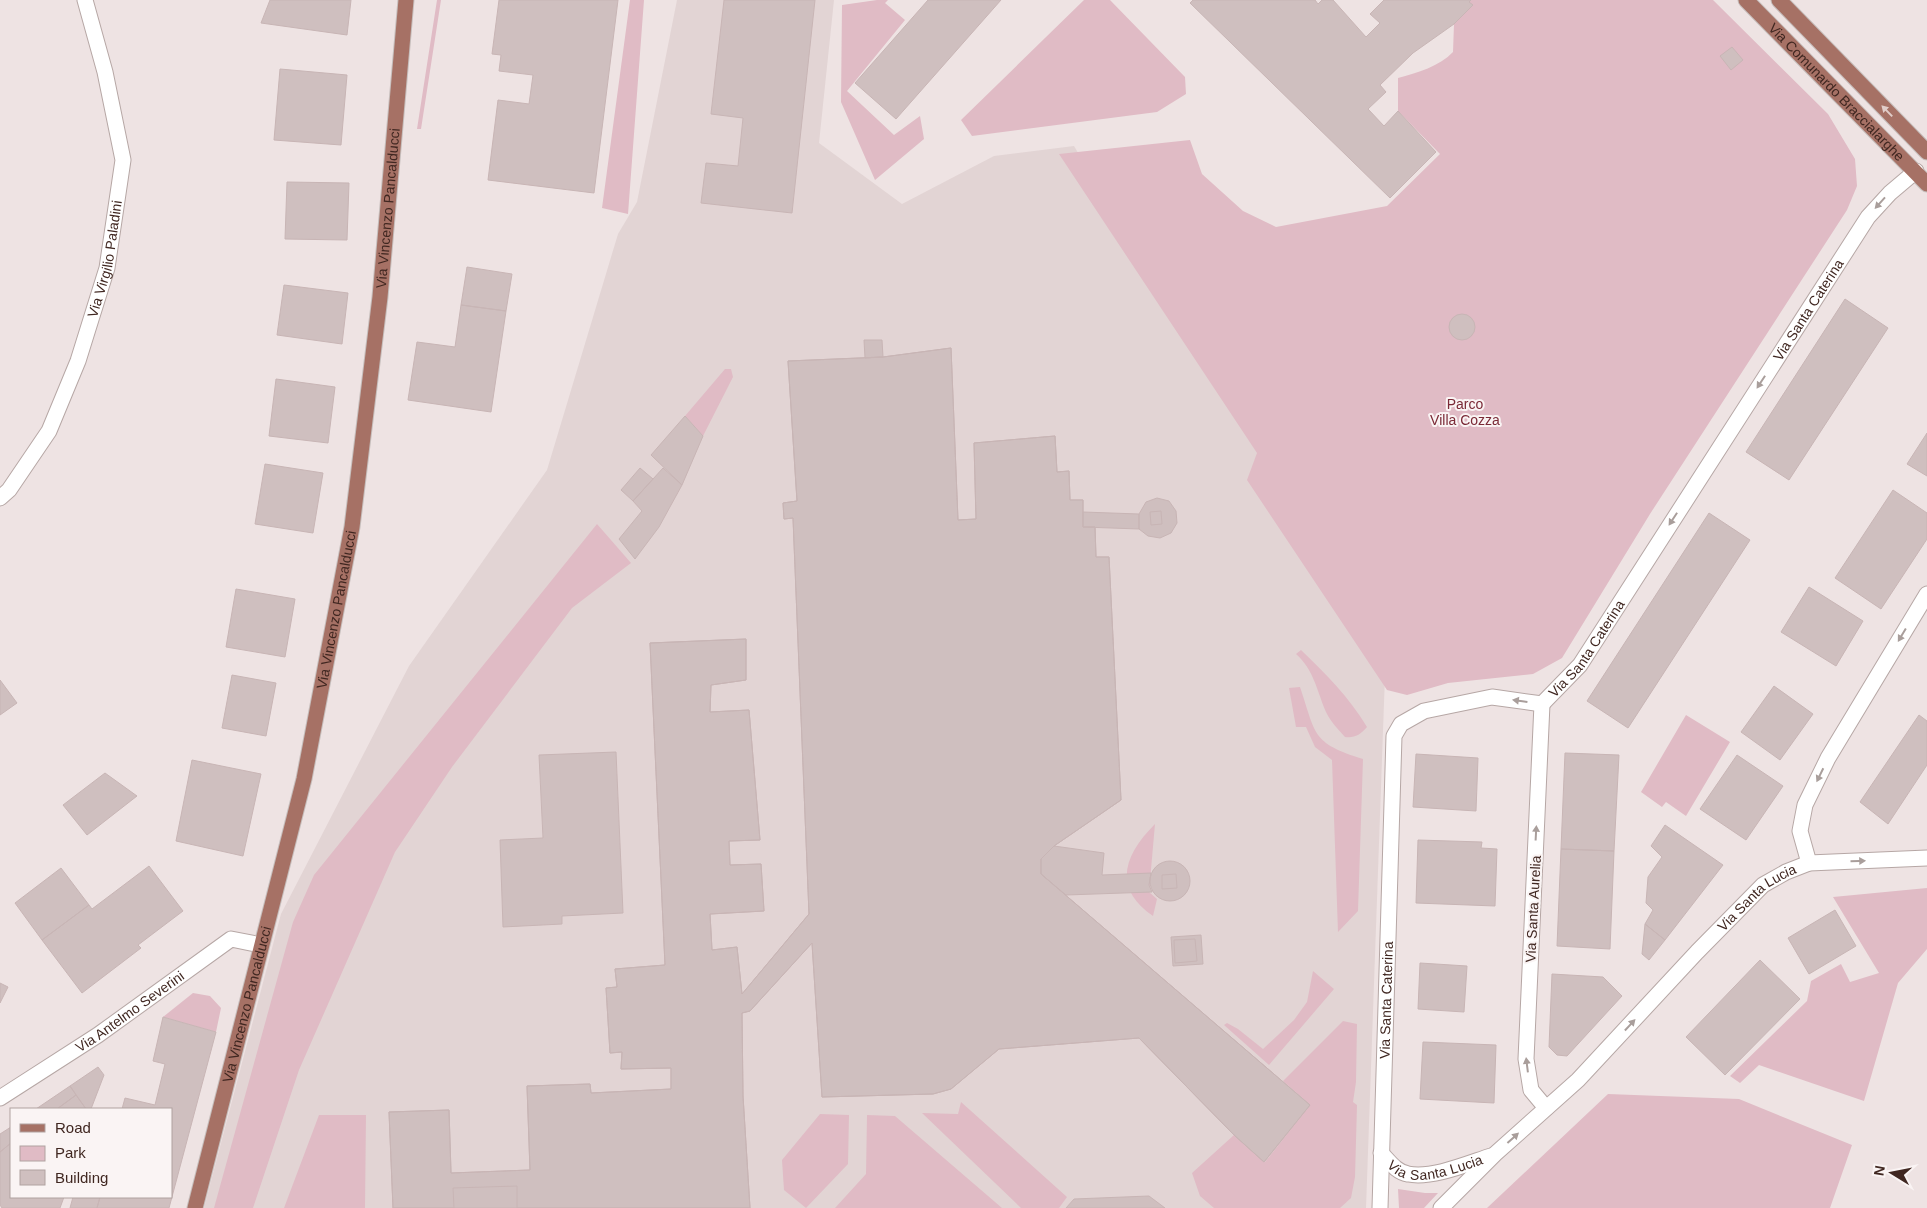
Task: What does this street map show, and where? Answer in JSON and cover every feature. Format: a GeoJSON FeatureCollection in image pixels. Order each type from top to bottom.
{"type":"FeatureCollection","features":[{"type":"Feature","properties":{"kind":"main road","name":"Via Vincenzo Pancalducci"},"geometry":{"type":"LineString","coordinates":[[195,1208],[304,779],[352,527],[380,297],[406,0]]}},
{"type":"Feature","properties":{"kind":"main road","name":"Via Comunardo Braccialarghe"},"geometry":{"type":"LineString","coordinates":[[1746,0],[1921,169],[1927,184]]}},
{"type":"Feature","properties":{"kind":"main road","name":"Via Comunardo Braccialarghe"},"geometry":{"type":"LineString","coordinates":[[1780,0],[1924,149]]}},
{"type":"Feature","properties":{"kind":"street","name":"Via Virgilio Paladini"},"geometry":{"type":"LineString","coordinates":[[0,498],[10,490],[49,431],[78,361],[107,268],[123,160],[105,72],[85,0]]}},
{"type":"Feature","properties":{"kind":"street","name":"Via Santa Caterina"},"geometry":{"type":"LineString","coordinates":[[1380,1208],[1394,736],[1401,724],[1424,711],[1492,697],[1542,704],[1580,665],[1868,217],[1890,193],[1921,169]]}},
{"type":"Feature","properties":{"kind":"street","name":"Via Santa Lucia"},"geometry":{"type":"LineString","coordinates":[[1441,1208],[1496,1154],[1578,1080],[1697,952],[1763,885],[1786,872],[1809,863],[1800,830],[1805,806],[1828,758],[1927,594]]}},
{"type":"Feature","properties":{"kind":"street","name":"Via Santa Aurelia"},"geometry":{"type":"LineString","coordinates":[[1542,704],[1526,1059],[1531,1090],[1546,1108]]}},
{"type":"Feature","properties":{"kind":"street"},"geometry":{"type":"LineString","coordinates":[[1809,863],[1927,858]]}},
{"type":"Feature","properties":{"kind":"street","name":"Via Antelmo Severini"},"geometry":{"type":"LineString","coordinates":[[0,1098],[98,1035],[231,939],[261,945]]}},
{"type":"Feature","properties":{"kind":"street","name":"Via Santa Lucia"},"geometry":{"type":"LineString","coordinates":[[1381,1153],[1394,1167],[1408,1174],[1429,1174],[1496,1154]]}},
{"type":"Feature","properties":{"kind":"shaded area"},"geometry":{"type":"Polygon","coordinates":[[[677,0],[834,0],[819,143],[902,204],[994,156],[1074,146],[1132,244],[1267,444],[1385,675],[1366,1208],[204,1208],[281,914],[409,666],[547,470],[618,234],[637,202],[677,0]]]}},
{"type":"Feature","properties":{"kind":"green space"},"geometry":{"type":"Polygon","coordinates":[[[437,0],[441,0],[421,129],[417,129],[437,0]]]}},
{"type":"Feature","properties":{"kind":"green space"},"geometry":{"type":"Polygon","coordinates":[[[630,0],[644,0],[628,214],[602,208],[630,0]]]}},
{"type":"Feature","properties":{"kind":"green space"},"geometry":{"type":"Polygon","coordinates":[[[888,0],[885,3],[905,20],[847,91],[894,135],[920,116],[924,139],[875,180],[841,102],[842,5],[888,0]]]}},
{"type":"Feature","properties":{"kind":"green space"},"geometry":{"type":"Polygon","coordinates":[[[1084,0],[1110,0],[1185,77],[1186,94],[1157,112],[972,136],[961,120],[1084,0]]]}},
{"type":"Feature","properties":{"kind":"green space","name":"Parco Villa Cozza"},"geometry":{"type":"Polygon","coordinates":[[[1471,0],[1713,0],[1828,114],[1855,159],[1857,186],[1847,210],[1650,514],[1562,658],[1533,674],[1448,683],[1407,695],[1387,690],[1247,480],[1257,453],[1059,154],[1190,140],[1202,174],[1243,211],[1276,227],[1387,206],[1440,154],[1398,111],[1398,78],[1435,65],[1453,52],[1454,24],[1472,6],[1469,2],[1471,0]]]}},
{"type":"Feature","properties":{"kind":"green space"},"geometry":{"type":"Polygon","coordinates":[[[725,369],[731,369],[733,377],[703,436],[685,416],[725,369]]]}},
{"type":"Feature","properties":{"kind":"green space"},"geometry":{"type":"Polygon","coordinates":[[[597,524],[631,563],[572,608],[452,767],[395,852],[299,1070],[253,1208],[214,1208],[293,922],[314,875],[597,524]]]}},
{"type":"Feature","properties":{"kind":"green space"},"geometry":{"type":"Polygon","coordinates":[[[1301,650],[1337,686],[1353,706],[1367,727],[1360,734],[1345,737],[1334,725],[1326,712],[1311,674],[1296,654],[1301,650]]]}},
{"type":"Feature","properties":{"kind":"green space"},"geometry":{"type":"Polygon","coordinates":[[[1300,687],[1313,726],[1324,742],[1333,748],[1363,759],[1358,911],[1338,932],[1332,760],[1315,747],[1306,727],[1296,727],[1289,688],[1300,687]]]}},
{"type":"Feature","properties":{"kind":"green space"},"geometry":{"type":"Polygon","coordinates":[[[1686,715],[1730,742],[1686,816],[1666,802],[1662,807],[1641,792],[1686,715]]]}},
{"type":"Feature","properties":{"kind":"green space"},"geometry":{"type":"Polygon","coordinates":[[[1155,824],[1149,892],[1157,899],[1153,916],[1140,905],[1132,894],[1127,883],[1127,871],[1130,859],[1136,848],[1155,824]]]}},
{"type":"Feature","properties":{"kind":"green space"},"geometry":{"type":"Polygon","coordinates":[[[1927,888],[1927,949],[1898,983],[1864,1101],[1759,1065],[1740,1083],[1730,1076],[1807,1001],[1811,981],[1841,964],[1850,982],[1879,973],[1833,897],[1927,888]]]}},
{"type":"Feature","properties":{"kind":"green space"},"geometry":{"type":"Polygon","coordinates":[[[1313,971],[1334,989],[1269,1065],[1224,1025],[1227,1023],[1238,1029],[1263,1049],[1294,1020],[1307,1002],[1313,971]]]}},
{"type":"Feature","properties":{"kind":"green space"},"geometry":{"type":"Polygon","coordinates":[[[193,993],[210,996],[221,1008],[216,1032],[163,1017],[193,993]]]}},
{"type":"Feature","properties":{"kind":"green space"},"geometry":{"type":"Polygon","coordinates":[[[1343,1021],[1357,1024],[1356,1082],[1353,1102],[1357,1105],[1355,1177],[1351,1198],[1340,1208],[1214,1208],[1200,1196],[1192,1173],[1234,1135],[1265,1162],[1310,1105],[1283,1081],[1343,1021]]]}},
{"type":"Feature","properties":{"kind":"green space"},"geometry":{"type":"Polygon","coordinates":[[[1608,1094],[1739,1099],[1852,1145],[1830,1208],[1487,1208],[1608,1094]]]}},
{"type":"Feature","properties":{"kind":"green space"},"geometry":{"type":"Polygon","coordinates":[[[961,1102],[1067,1197],[1059,1208],[1021,1208],[922,1113],[958,1114],[961,1102]]]}},
{"type":"Feature","properties":{"kind":"green space"},"geometry":{"type":"Polygon","coordinates":[[[820,1114],[849,1115],[848,1164],[806,1208],[784,1190],[782,1160],[820,1114]]]}},
{"type":"Feature","properties":{"kind":"green space"},"geometry":{"type":"Polygon","coordinates":[[[319,1115],[366,1115],[365,1208],[284,1208],[319,1115]]]}},
{"type":"Feature","properties":{"kind":"green space"},"geometry":{"type":"Polygon","coordinates":[[[867,1115],[895,1116],[1002,1208],[835,1208],[866,1174],[867,1115]]]}},
{"type":"Feature","properties":{"kind":"green space"},"geometry":{"type":"Polygon","coordinates":[[[1398,1189],[1438,1193],[1424,1208],[1399,1208],[1398,1189]]]}},
{"type":"Feature","properties":{"kind":"building"},"geometry":{"type":"Polygon","coordinates":[[[270,0],[351,0],[347,35],[261,23],[270,0]]]}},
{"type":"Feature","properties":{"kind":"building"},"geometry":{"type":"Polygon","coordinates":[[[499,0],[618,0],[594,193],[488,180],[498,100],[529,104],[533,75],[499,71],[501,55],[492,54],[499,0]]]}},
{"type":"Feature","properties":{"kind":"building"},"geometry":{"type":"Polygon","coordinates":[[[724,0],[815,0],[792,213],[701,203],[706,163],[738,166],[743,118],[711,114],[724,0]]]}},
{"type":"Feature","properties":{"kind":"building"},"geometry":{"type":"Polygon","coordinates":[[[928,0],[1001,0],[896,119],[855,83],[928,0]]]}},
{"type":"Feature","properties":{"kind":"building"},"geometry":{"type":"Polygon","coordinates":[[[1193,0],[1315,0],[1318,4],[1322,0],[1333,0],[1366,37],[1380,23],[1370,14],[1384,0],[1471,0],[1469,2],[1473,5],[1454,24],[1413,53],[1380,85],[1386,92],[1368,109],[1384,126],[1398,111],[1436,152],[1390,198],[1190,3],[1193,0]]]}},
{"type":"Feature","properties":{"kind":"building"},"geometry":{"type":"Polygon","coordinates":[[[1732,47],[1743,60],[1731,70],[1720,56],[1732,47]]]}},
{"type":"Feature","properties":{"kind":"building"},"geometry":{"type":"Polygon","coordinates":[[[280,69],[347,75],[341,145],[274,140],[280,69]]]}},
{"type":"Feature","properties":{"kind":"building"},"geometry":{"type":"Polygon","coordinates":[[[287,182],[349,183],[347,240],[285,239],[287,182]]]}},
{"type":"Feature","properties":{"kind":"building"},"geometry":{"type":"Polygon","coordinates":[[[467,267],[512,274],[506,311],[461,305],[467,267]]]}},
{"type":"Feature","properties":{"kind":"building"},"geometry":{"type":"Polygon","coordinates":[[[284,285],[348,293],[342,344],[277,335],[284,285]]]}},
{"type":"Feature","properties":{"kind":"building"},"geometry":{"type":"Polygon","coordinates":[[[1845,299],[1888,328],[1789,480],[1746,452],[1845,299]]]}},
{"type":"Feature","properties":{"kind":"building"},"geometry":{"type":"Polygon","coordinates":[[[461,305],[506,311],[491,412],[408,400],[417,342],[455,347],[461,305]]]}},
{"type":"Feature","properties":{"kind":"building"},"geometry":{"type":"Polygon","coordinates":[[[1462,314],[1471,318],[1475,327],[1471,336],[1462,340],[1453,336],[1449,327],[1453,318],[1462,314]]]}},
{"type":"Feature","properties":{"kind":"building"},"geometry":{"type":"Polygon","coordinates":[[[864,340],[882,340],[883,357],[865,358],[864,340]]]}},
{"type":"Feature","properties":{"kind":"building"},"geometry":{"type":"Polygon","coordinates":[[[951,348],[958,520],[976,519],[974,443],[1055,436],[1057,472],[1069,471],[1070,500],[1083,500],[1083,527],[1095,527],[1096,557],[1109,557],[1121,800],[1054,846],[1041,859],[1041,874],[1310,1105],[1264,1162],[1234,1135],[1139,1038],[999,1049],[951,1089],[933,1094],[822,1097],[812,943],[750,1011],[742,1013],[743,1096],[750,1208],[517,1208],[517,1186],[453,1188],[454,1208],[393,1208],[389,1112],[449,1110],[451,1173],[530,1170],[527,1086],[590,1084],[591,1093],[671,1089],[671,1068],[621,1069],[622,1052],[610,1053],[606,988],[617,987],[615,969],[665,965],[650,643],[746,639],[746,680],[711,685],[710,712],[749,710],[760,840],[729,841],[730,865],[761,864],[764,911],[710,914],[712,950],[737,947],[742,994],[809,914],[793,518],[784,519],[783,503],[797,501],[788,361],[883,357],[951,348]]]}},
{"type":"Feature","properties":{"kind":"building"},"geometry":{"type":"Polygon","coordinates":[[[951,348],[958,520],[976,519],[974,443],[1055,436],[1057,472],[1069,471],[1070,500],[1083,500],[1083,527],[1095,527],[1096,557],[1109,557],[1121,800],[1054,846],[1041,859],[1041,874],[1310,1105],[1264,1162],[1234,1135],[1139,1038],[999,1049],[951,1089],[933,1094],[822,1097],[812,943],[750,1011],[742,1013],[743,1096],[750,1208],[393,1208],[389,1112],[449,1110],[451,1173],[530,1170],[527,1086],[590,1084],[591,1093],[671,1089],[671,1068],[621,1069],[622,1052],[610,1053],[606,988],[617,987],[615,969],[665,965],[650,643],[746,639],[746,680],[711,685],[710,712],[749,710],[760,840],[729,841],[730,865],[761,864],[764,911],[710,914],[712,950],[737,947],[742,994],[809,914],[793,518],[784,519],[783,503],[797,501],[788,361],[883,357],[951,348]]]}},
{"type":"Feature","properties":{"kind":"building"},"geometry":{"type":"Polygon","coordinates":[[[276,379],[335,387],[328,443],[269,436],[276,379]]]}},
{"type":"Feature","properties":{"kind":"building"},"geometry":{"type":"Polygon","coordinates":[[[685,416],[703,436],[682,485],[651,455],[685,416]]]}},
{"type":"Feature","properties":{"kind":"building"},"geometry":{"type":"Polygon","coordinates":[[[1927,433],[1927,476],[1907,464],[1927,433]]]}},
{"type":"Feature","properties":{"kind":"building"},"geometry":{"type":"Polygon","coordinates":[[[265,464],[323,473],[313,533],[255,524],[265,464]]]}},
{"type":"Feature","properties":{"kind":"building"},"geometry":{"type":"Polygon","coordinates":[[[640,468],[653,479],[633,501],[621,490],[640,468]]]}},
{"type":"Feature","properties":{"kind":"building"},"geometry":{"type":"Polygon","coordinates":[[[663,468],[682,485],[659,527],[635,559],[619,539],[642,511],[633,501],[663,468]]]}},
{"type":"Feature","properties":{"kind":"building"},"geometry":{"type":"Polygon","coordinates":[[[1893,490],[1927,513],[1927,539],[1881,609],[1835,578],[1893,490]]]}},
{"type":"Feature","properties":{"kind":"building"},"geometry":{"type":"Polygon","coordinates":[[[1157,498],[1169,501],[1176,511],[1177,523],[1171,533],[1160,538],[1148,536],[1139,529],[1139,514],[1146,502],[1157,498]]]}},
{"type":"Feature","properties":{"kind":"building"},"geometry":{"type":"Polygon","coordinates":[[[1161,511],[1162,524],[1151,525],[1150,512],[1161,511]]]}},
{"type":"Feature","properties":{"kind":"building"},"geometry":{"type":"Polygon","coordinates":[[[1083,512],[1139,514],[1139,529],[1083,527],[1083,512]]]}},
{"type":"Feature","properties":{"kind":"building"},"geometry":{"type":"Polygon","coordinates":[[[1709,513],[1750,540],[1628,728],[1587,701],[1709,513]]]}},
{"type":"Feature","properties":{"kind":"building"},"geometry":{"type":"Polygon","coordinates":[[[1809,587],[1863,621],[1836,666],[1781,632],[1809,587]]]}},
{"type":"Feature","properties":{"kind":"building"},"geometry":{"type":"Polygon","coordinates":[[[236,589],[295,599],[285,657],[226,647],[236,589]]]}},
{"type":"Feature","properties":{"kind":"building"},"geometry":{"type":"Polygon","coordinates":[[[232,675],[276,683],[266,736],[222,728],[232,675]]]}},
{"type":"Feature","properties":{"kind":"building"},"geometry":{"type":"Polygon","coordinates":[[[0,680],[17,703],[0,715],[0,680]]]}},
{"type":"Feature","properties":{"kind":"building"},"geometry":{"type":"Polygon","coordinates":[[[1774,686],[1813,714],[1780,760],[1741,732],[1774,686]]]}},
{"type":"Feature","properties":{"kind":"building"},"geometry":{"type":"Polygon","coordinates":[[[1919,715],[1927,721],[1927,765],[1888,824],[1860,802],[1919,715]]]}},
{"type":"Feature","properties":{"kind":"building"},"geometry":{"type":"Polygon","coordinates":[[[616,752],[623,913],[562,916],[562,924],[503,927],[500,840],[543,838],[539,755],[616,752]]]}},
{"type":"Feature","properties":{"kind":"building"},"geometry":{"type":"Polygon","coordinates":[[[1565,753],[1619,755],[1614,851],[1561,849],[1565,753]]]}},
{"type":"Feature","properties":{"kind":"building"},"geometry":{"type":"Polygon","coordinates":[[[1416,754],[1478,758],[1476,811],[1413,807],[1416,754]]]}},
{"type":"Feature","properties":{"kind":"building"},"geometry":{"type":"Polygon","coordinates":[[[1737,755],[1783,786],[1746,840],[1700,809],[1737,755]]]}},
{"type":"Feature","properties":{"kind":"building"},"geometry":{"type":"Polygon","coordinates":[[[192,760],[261,774],[243,856],[176,841],[192,760]]]}},
{"type":"Feature","properties":{"kind":"building"},"geometry":{"type":"Polygon","coordinates":[[[105,773],[137,796],[87,835],[63,805],[105,773]]]}},
{"type":"Feature","properties":{"kind":"building"},"geometry":{"type":"Polygon","coordinates":[[[1665,825],[1723,865],[1665,940],[1645,924],[1653,910],[1646,903],[1648,877],[1662,857],[1651,846],[1665,825]]]}},
{"type":"Feature","properties":{"kind":"building"},"geometry":{"type":"Polygon","coordinates":[[[1418,840],[1482,842],[1481,848],[1497,849],[1495,906],[1416,903],[1418,840]]]}},
{"type":"Feature","properties":{"kind":"building"},"geometry":{"type":"Polygon","coordinates":[[[1054,846],[1104,853],[1102,875],[1151,873],[1149,885],[1152,892],[1066,895],[1041,874],[1041,859],[1054,846]]]}},
{"type":"Feature","properties":{"kind":"building"},"geometry":{"type":"Polygon","coordinates":[[[1561,849],[1614,851],[1610,949],[1557,946],[1561,849]]]}},
{"type":"Feature","properties":{"kind":"building"},"geometry":{"type":"Polygon","coordinates":[[[1166,861],[1174,861],[1181,864],[1187,870],[1190,881],[1187,892],[1181,898],[1174,901],[1166,901],[1159,898],[1153,892],[1150,885],[1150,877],[1153,870],[1159,864],[1166,861]]]}},
{"type":"Feature","properties":{"kind":"building"},"geometry":{"type":"Polygon","coordinates":[[[149,866],[183,911],[138,945],[141,948],[82,993],[42,940],[89,905],[92,909],[149,866]]]}},
{"type":"Feature","properties":{"kind":"building"},"geometry":{"type":"Polygon","coordinates":[[[61,868],[89,905],[42,940],[15,903],[61,868]]]}},
{"type":"Feature","properties":{"kind":"building"},"geometry":{"type":"Polygon","coordinates":[[[1176,874],[1177,888],[1162,889],[1162,875],[1176,874]]]}},
{"type":"Feature","properties":{"kind":"building"},"geometry":{"type":"Polygon","coordinates":[[[1835,910],[1856,946],[1809,974],[1788,938],[1835,910]]]}},
{"type":"Feature","properties":{"kind":"building"},"geometry":{"type":"Polygon","coordinates":[[[1645,924],[1665,940],[1649,960],[1642,954],[1645,924]]]}},
{"type":"Feature","properties":{"kind":"building"},"geometry":{"type":"Polygon","coordinates":[[[1201,935],[1203,964],[1173,966],[1171,937],[1201,935]]]}},
{"type":"Feature","properties":{"kind":"building"},"geometry":{"type":"Polygon","coordinates":[[[1195,939],[1197,961],[1175,963],[1174,940],[1195,939]]]}},
{"type":"Feature","properties":{"kind":"building"},"geometry":{"type":"Polygon","coordinates":[[[1760,960],[1800,999],[1725,1075],[1686,1037],[1760,960]]]}},
{"type":"Feature","properties":{"kind":"building"},"geometry":{"type":"Polygon","coordinates":[[[1420,963],[1467,966],[1464,1012],[1418,1009],[1420,963]]]}},
{"type":"Feature","properties":{"kind":"building"},"geometry":{"type":"Polygon","coordinates":[[[1552,974],[1603,977],[1622,996],[1567,1056],[1557,1055],[1549,1047],[1552,974]]]}},
{"type":"Feature","properties":{"kind":"building"},"geometry":{"type":"Polygon","coordinates":[[[0,983],[8,987],[0,1003],[0,983]]]}},
{"type":"Feature","properties":{"kind":"building"},"geometry":{"type":"Polygon","coordinates":[[[163,1017],[216,1032],[172,1197],[172,1108],[122,1108],[125,1098],[155,1105],[165,1064],[153,1061],[163,1017]]]}},
{"type":"Feature","properties":{"kind":"building"},"geometry":{"type":"Polygon","coordinates":[[[1423,1042],[1496,1045],[1494,1103],[1420,1099],[1423,1042]]]}},
{"type":"Feature","properties":{"kind":"building"},"geometry":{"type":"Polygon","coordinates":[[[98,1067],[104,1075],[91,1108],[85,1108],[70,1086],[98,1067]]]}},
{"type":"Feature","properties":{"kind":"building"},"geometry":{"type":"Polygon","coordinates":[[[70,1086],[76,1095],[58,1108],[37,1108],[70,1086]]]}},
{"type":"Feature","properties":{"kind":"building"},"geometry":{"type":"Polygon","coordinates":[[[76,1095],[85,1108],[58,1108],[76,1095]]]}},
{"type":"Feature","properties":{"kind":"building"},"geometry":{"type":"Polygon","coordinates":[[[10,1128],[10,1144],[0,1152],[0,1134],[10,1128]]]}},
{"type":"Feature","properties":{"kind":"building"},"geometry":{"type":"Polygon","coordinates":[[[10,1144],[10,1198],[64,1198],[60,1208],[2,1208],[0,1205],[0,1152],[10,1144]]]}},
{"type":"Feature","properties":{"kind":"building"},"geometry":{"type":"Polygon","coordinates":[[[1149,1196],[1165,1208],[1066,1208],[1074,1199],[1149,1196]]]}},
{"type":"Feature","properties":{"kind":"building"},"geometry":{"type":"Polygon","coordinates":[[[73,1198],[100,1198],[97,1208],[70,1208],[73,1198]]]}},
{"type":"Feature","properties":{"kind":"building"},"geometry":{"type":"Polygon","coordinates":[[[100,1198],[172,1198],[169,1208],[97,1208],[100,1198]]]}}]}
